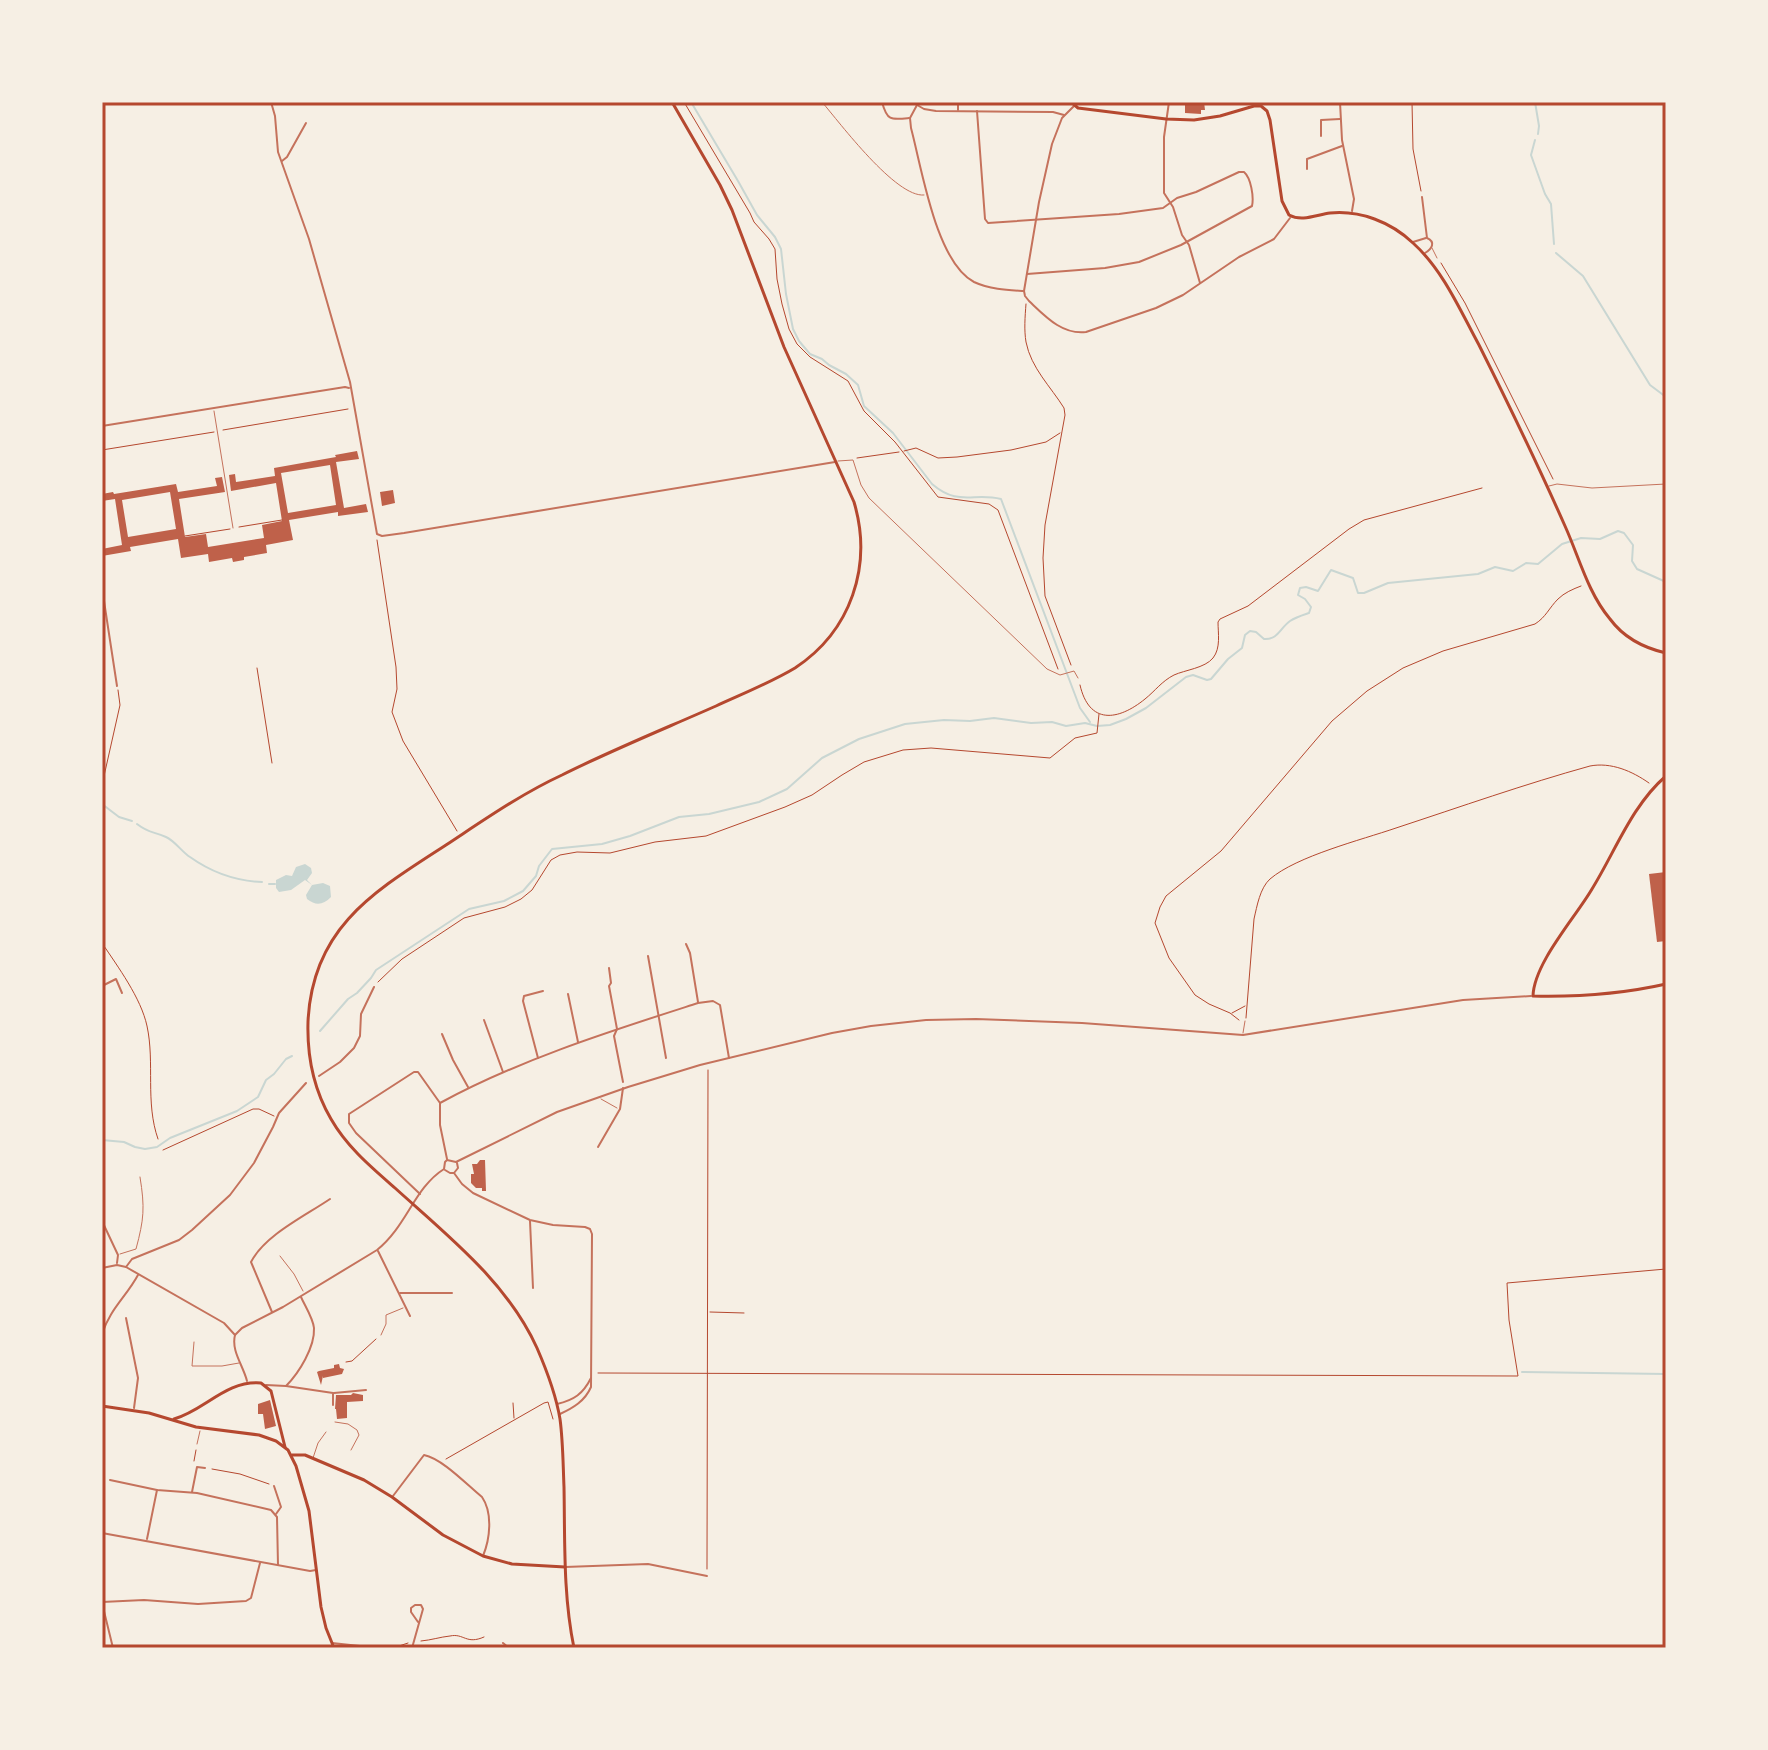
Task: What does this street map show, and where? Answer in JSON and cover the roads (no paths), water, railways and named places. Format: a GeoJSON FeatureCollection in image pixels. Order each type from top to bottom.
{"type":"FeatureCollection","features":[{"type":"Feature","properties":{"kind":"main road"},"geometry":{"type":"LineString","coordinates":[[574,1647],[565,1567],[559,1414],[537,1347],[506,1296],[473,1260],[348,1145],[330,1118],[317,1089],[310,1062],[308,1032],[311,994],[322,961],[355,910],[372,895],[460,835],[560,775],[786,674],[816,652],[833,634],[856,587],[861,538],[858,517],[784,347],[732,210],[672,102]]}},
{"type":"Feature","properties":{"kind":"main road"},"geometry":{"type":"LineString","coordinates":[[1072,104],[1078,108],[1166,119],[1206,119],[1254,104],[1264,104],[1276,148],[1282,201],[1290,217],[1352,213],[1389,225],[1424,254],[1438,272],[1496,378],[1597,599],[1615,626],[1638,643],[1666,653]]}},
{"type":"Feature","properties":{"kind":"main road"},"geometry":{"type":"LineString","coordinates":[[1666,776],[1636,812],[1586,899],[1549,955],[1536,980],[1533,996],[1603,995],[1666,984]]}},
{"type":"Feature","properties":{"kind":"main road"},"geometry":{"type":"LineString","coordinates":[[174,1419],[187,1415],[216,1396],[247,1383],[258,1382],[271,1391],[285,1447]]}},
{"type":"Feature","properties":{"kind":"main road"},"geometry":{"type":"LineString","coordinates":[[102,1406],[134,1410],[200,1428],[246,1432],[285,1447],[292,1455],[312,1525],[323,1616],[333,1646]]}},
{"type":"Feature","properties":{"kind":"main road"},"geometry":{"type":"LineString","coordinates":[[187,1415],[190,1426]]}},
{"type":"Feature","properties":{"kind":"main road"},"geometry":{"type":"LineString","coordinates":[[276,1441],[282,1436]]}},
{"type":"Feature","properties":{"kind":"main road"},"geometry":{"type":"LineString","coordinates":[[292,1455],[313,1458],[364,1480],[443,1535],[483,1556],[512,1564],[565,1567]]}},
{"type":"Feature","properties":{"kind":"street"},"geometry":{"type":"LineString","coordinates":[[271,102],[278,152],[322,281],[350,382],[377,536],[836,461]]}},
{"type":"Feature","properties":{"kind":"street"},"geometry":{"type":"LineString","coordinates":[[882,102],[888,117],[910,118]]}},
{"type":"Feature","properties":{"kind":"street"},"geometry":{"type":"LineString","coordinates":[[912,102],[929,110],[1053,112],[1064,115]]}},
{"type":"Feature","properties":{"kind":"street"},"geometry":{"type":"LineString","coordinates":[[958,102],[958,111]]}},
{"type":"Feature","properties":{"kind":"street"},"geometry":{"type":"LineString","coordinates":[[1169,102],[1164,193],[1187,242],[1200,283]]}},
{"type":"Feature","properties":{"kind":"street"},"geometry":{"type":"LineString","coordinates":[[1340,102],[1343,146],[1354,197],[1352,213]]}},
{"type":"Feature","properties":{"kind":"street"},"geometry":{"type":"LineString","coordinates":[[1072,104],[1052,144],[1024,291],[1026,298],[1061,328],[1077,333],[1095,329],[1183,295],[1239,257],[1274,239],[1290,217]]}},
{"type":"Feature","properties":{"kind":"street"},"geometry":{"type":"LineString","coordinates":[[917,105],[910,118],[928,194],[948,254],[961,273],[974,282],[1024,291]]}},
{"type":"Feature","properties":{"kind":"street"},"geometry":{"type":"LineString","coordinates":[[977,111],[985,221],[992,223],[1163,208],[1177,198],[1239,172],[1245,172],[1249,180],[1252,206],[1153,257],[1117,267],[1027,274]]}},
{"type":"Feature","properties":{"kind":"street"},"geometry":{"type":"LineString","coordinates":[[1321,136],[1321,120],[1341,118]]}},
{"type":"Feature","properties":{"kind":"street"},"geometry":{"type":"LineString","coordinates":[[282,161],[306,123]]}},
{"type":"Feature","properties":{"kind":"street"},"geometry":{"type":"LineString","coordinates":[[1307,169],[1307,159],[1343,146]]}},
{"type":"Feature","properties":{"kind":"street"},"geometry":{"type":"LineString","coordinates":[[1422,197],[1427,238],[1432,242],[1432,248],[1424,254]]}},
{"type":"Feature","properties":{"kind":"street"},"geometry":{"type":"LineString","coordinates":[[1413,242],[1427,238]]}},
{"type":"Feature","properties":{"kind":"street"},"geometry":{"type":"LineString","coordinates":[[102,426],[350,388]]}},
{"type":"Feature","properties":{"kind":"street"},"geometry":{"type":"LineString","coordinates":[[102,588],[117,686]]}},
{"type":"Feature","properties":{"kind":"street"},"geometry":{"type":"LineString","coordinates":[[686,944],[698,1003]]}},
{"type":"Feature","properties":{"kind":"street"},"geometry":{"type":"LineString","coordinates":[[648,956],[666,1058]]}},
{"type":"Feature","properties":{"kind":"street"},"geometry":{"type":"LineString","coordinates":[[609,968],[617,1029],[614,1036],[623,1082]]}},
{"type":"Feature","properties":{"kind":"street"},"geometry":{"type":"LineString","coordinates":[[102,986],[116,979],[122,993]]}},
{"type":"Feature","properties":{"kind":"street"},"geometry":{"type":"LineString","coordinates":[[319,1076],[354,1048],[360,1036],[361,1014],[374,987]]}},
{"type":"Feature","properties":{"kind":"street"},"geometry":{"type":"LineString","coordinates":[[539,1059],[523,1001],[524,996],[543,991]]}},
{"type":"Feature","properties":{"kind":"street"},"geometry":{"type":"LineString","coordinates":[[568,994],[578,1043]]}},
{"type":"Feature","properties":{"kind":"street"},"geometry":{"type":"LineString","coordinates":[[447,1160],[456,1162],[545,1118],[623,1088],[707,1063],[862,1027],[941,1019],[1073,1022],[1243,1035],[1457,1001],[1533,996]]}},
{"type":"Feature","properties":{"kind":"street"},"geometry":{"type":"LineString","coordinates":[[440,1103],[578,1043],[698,1003],[713,1001],[720,1005],[729,1058]]}},
{"type":"Feature","properties":{"kind":"street"},"geometry":{"type":"LineString","coordinates":[[484,1020],[504,1073]]}},
{"type":"Feature","properties":{"kind":"street"},"geometry":{"type":"LineString","coordinates":[[442,1034],[469,1088]]}},
{"type":"Feature","properties":{"kind":"street"},"geometry":{"type":"LineString","coordinates":[[247,1383],[233,1343],[235,1335],[242,1328],[273,1313],[377,1250],[394,1235],[427,1183],[444,1169],[447,1160],[440,1125],[440,1103],[418,1072],[414,1072],[358,1106],[348,1118],[356,1133],[420,1194]]}},
{"type":"Feature","properties":{"kind":"street"},"geometry":{"type":"LineString","coordinates":[[126,1267],[132,1259],[179,1240],[230,1195],[254,1163],[276,1117],[306,1083]]}},
{"type":"Feature","properties":{"kind":"street"},"geometry":{"type":"LineString","coordinates":[[598,1147],[620,1109],[623,1088]]}},
{"type":"Feature","properties":{"kind":"street"},"geometry":{"type":"LineString","coordinates":[[454,1173],[458,1168],[456,1162]]}},
{"type":"Feature","properties":{"kind":"street"},"geometry":{"type":"LineString","coordinates":[[444,1169],[454,1173],[462,1184],[484,1200],[530,1220],[590,1229],[591,1387],[584,1399],[559,1414]]}},
{"type":"Feature","properties":{"kind":"street"},"geometry":{"type":"LineString","coordinates":[[273,1313],[251,1262],[267,1241],[330,1199]]}},
{"type":"Feature","properties":{"kind":"street"},"geometry":{"type":"LineString","coordinates":[[530,1220],[533,1288]]}},
{"type":"Feature","properties":{"kind":"street"},"geometry":{"type":"LineString","coordinates":[[102,1221],[118,1255],[117,1265]]}},
{"type":"Feature","properties":{"kind":"street"},"geometry":{"type":"LineString","coordinates":[[377,1250],[410,1316]]}},
{"type":"Feature","properties":{"kind":"street"},"geometry":{"type":"LineString","coordinates":[[102,1268],[126,1267],[224,1323],[235,1335]]}},
{"type":"Feature","properties":{"kind":"street"},"geometry":{"type":"LineString","coordinates":[[102,1334],[109,1315],[131,1289],[139,1274]]}},
{"type":"Feature","properties":{"kind":"street"},"geometry":{"type":"LineString","coordinates":[[399,1293],[452,1293]]}},
{"type":"Feature","properties":{"kind":"street"},"geometry":{"type":"LineString","coordinates":[[286,1386],[296,1376],[307,1356],[314,1327],[300,1296]]}},
{"type":"Feature","properties":{"kind":"street"},"geometry":{"type":"LineString","coordinates":[[126,1318],[138,1378],[134,1410]]}},
{"type":"Feature","properties":{"kind":"street"},"geometry":{"type":"LineString","coordinates":[[556,1404],[583,1393],[591,1377]]}},
{"type":"Feature","properties":{"kind":"street"},"geometry":{"type":"LineString","coordinates":[[266,1385],[333,1393],[366,1390]]}},
{"type":"Feature","properties":{"kind":"street"},"geometry":{"type":"LineString","coordinates":[[271,1391],[277,1385]]}},
{"type":"Feature","properties":{"kind":"street"},"geometry":{"type":"LineString","coordinates":[[333,1393],[333,1405]]}},
{"type":"Feature","properties":{"kind":"street"},"geometry":{"type":"LineString","coordinates":[[392,1497],[424,1455],[441,1463],[482,1497],[486,1504],[488,1538],[483,1556]]}},
{"type":"Feature","properties":{"kind":"street"},"geometry":{"type":"LineString","coordinates":[[192,1493],[197,1467],[205,1468]]}},
{"type":"Feature","properties":{"kind":"street"},"geometry":{"type":"LineString","coordinates":[[110,1480],[271,1510],[277,1517],[278,1565]]}},
{"type":"Feature","properties":{"kind":"street"},"geometry":{"type":"LineString","coordinates":[[274,1486],[281,1507],[276,1514]]}},
{"type":"Feature","properties":{"kind":"street"},"geometry":{"type":"LineString","coordinates":[[147,1540],[157,1490]]}},
{"type":"Feature","properties":{"kind":"street"},"geometry":{"type":"LineString","coordinates":[[102,1533],[316,1570]]}},
{"type":"Feature","properties":{"kind":"street"},"geometry":{"type":"LineString","coordinates":[[113,1648],[102,1602],[144,1600],[198,1604],[246,1601],[251,1598],[260,1561]]}},
{"type":"Feature","properties":{"kind":"street"},"geometry":{"type":"LineString","coordinates":[[565,1567],[648,1564],[707,1576]]}},
{"type":"Feature","properties":{"kind":"street"},"geometry":{"type":"LineString","coordinates":[[412,1648],[418,1622]]}},
{"type":"Feature","properties":{"kind":"street"},"geometry":{"type":"LineString","coordinates":[[503,1643],[509,1648]]}},
{"type":"Feature","properties":{"kind":"street"},"geometry":{"type":"LineString","coordinates":[[333,1646],[369,1647]]}},
{"type":"Feature","properties":{"kind":"lane"},"geometry":{"type":"LineString","coordinates":[[822,102],[855,142],[897,184],[915,195],[928,194]]}},
{"type":"Feature","properties":{"kind":"lane"},"geometry":{"type":"LineString","coordinates":[[1432,248],[1437,258]]}},
{"type":"Feature","properties":{"kind":"lane"},"geometry":{"type":"LineString","coordinates":[[214,408],[233,528]]}},
{"type":"Feature","properties":{"kind":"lane"},"geometry":{"type":"LineString","coordinates":[[836,461],[850,459],[855,462],[856,472],[869,498],[1047,669],[1060,675],[1074,671],[1078,678]]}},
{"type":"Feature","properties":{"kind":"lane"},"geometry":{"type":"LineString","coordinates":[[1547,486],[1555,484],[1586,488],[1666,484]]}},
{"type":"Feature","properties":{"kind":"lane"},"geometry":{"type":"LineString","coordinates":[[102,647],[111,645]]}},
{"type":"Feature","properties":{"kind":"lane"},"geometry":{"type":"LineString","coordinates":[[1243,1035],[1245,1022]]}},
{"type":"Feature","properties":{"kind":"lane"},"geometry":{"type":"LineString","coordinates":[[599,1097],[620,1109]]}},
{"type":"Feature","properties":{"kind":"lane"},"geometry":{"type":"LineString","coordinates":[[118,1255],[136,1249],[144,1222],[145,1206],[140,1177]]}},
{"type":"Feature","properties":{"kind":"lane"},"geometry":{"type":"LineString","coordinates":[[280,1256],[305,1293]]}},
{"type":"Feature","properties":{"kind":"lane"},"geometry":{"type":"LineString","coordinates":[[381,1335],[386,1315],[406,1307]]}},
{"type":"Feature","properties":{"kind":"lane"},"geometry":{"type":"LineString","coordinates":[[194,1342],[192,1366],[239,1363]]}},
{"type":"Feature","properties":{"kind":"lane"},"geometry":{"type":"LineString","coordinates":[[335,1422],[348,1424],[357,1430],[359,1435],[351,1450]]}},
{"type":"Feature","properties":{"kind":"lane"},"geometry":{"type":"LineString","coordinates":[[197,1444],[200,1428]]}},
{"type":"Feature","properties":{"kind":"lane"},"geometry":{"type":"LineString","coordinates":[[313,1458],[326,1432]]}},
{"type":"Feature","properties":{"kind":"lane"},"geometry":{"type":"LineString","coordinates":[[318,1648],[333,1646]]}},
{"type":"Feature","properties":{"kind":"waterway"},"geometry":{"type":"LineString","coordinates":[[691,102],[757,215],[781,249],[786,294],[793,329],[799,341],[810,354],[846,374],[858,385],[864,406],[893,433],[932,484],[958,497],[1001,499],[1080,708],[1090,722]]}},
{"type":"Feature","properties":{"kind":"waterway"},"geometry":{"type":"LineString","coordinates":[[1535,102],[1538,134]]}},
{"type":"Feature","properties":{"kind":"waterway"},"geometry":{"type":"LineString","coordinates":[[1535,140],[1531,155],[1551,204],[1554,244]]}},
{"type":"Feature","properties":{"kind":"waterway"},"geometry":{"type":"LineString","coordinates":[[1556,253],[1583,276],[1650,385],[1666,397]]}},
{"type":"Feature","properties":{"kind":"waterway"},"geometry":{"type":"LineString","coordinates":[[320,1031],[376,970],[469,909],[504,901],[523,891],[552,849],[602,844],[679,817],[709,814],[759,802],[787,789],[822,758],[859,739],[905,724],[994,718],[1031,723],[1052,722],[1066,726],[1085,723],[1110,725],[1146,708],[1186,677],[1193,675],[1211,679],[1242,648],[1245,635],[1250,631],[1269,639],[1290,621],[1309,613],[1311,607],[1298,595],[1300,588],[1318,591],[1331,570],[1353,578],[1358,593],[1364,593],[1388,583],[1478,574],[1495,567],[1513,571],[1526,563],[1538,564],[1562,544],[1581,538],[1600,539],[1618,531],[1624,533],[1633,545],[1632,561],[1637,569],[1666,582]]}},
{"type":"Feature","properties":{"kind":"waterway"},"geometry":{"type":"LineString","coordinates":[[102,804],[119,817],[132,821]]}},
{"type":"Feature","properties":{"kind":"waterway"},"geometry":{"type":"LineString","coordinates":[[137,824],[169,839],[190,857],[215,871],[234,878],[262,882]]}},
{"type":"Feature","properties":{"kind":"waterway"},"geometry":{"type":"LineString","coordinates":[[269,884],[275,884]]}},
{"type":"Feature","properties":{"kind":"waterway"},"geometry":{"type":"LineString","coordinates":[[102,1140],[124,1142],[145,1149],[157,1147],[170,1138],[237,1111],[258,1097],[266,1080],[292,1056]]}},
{"type":"Feature","properties":{"kind":"waterway"},"geometry":{"type":"LineString","coordinates":[[1522,1372],[1666,1374]]}}]}
